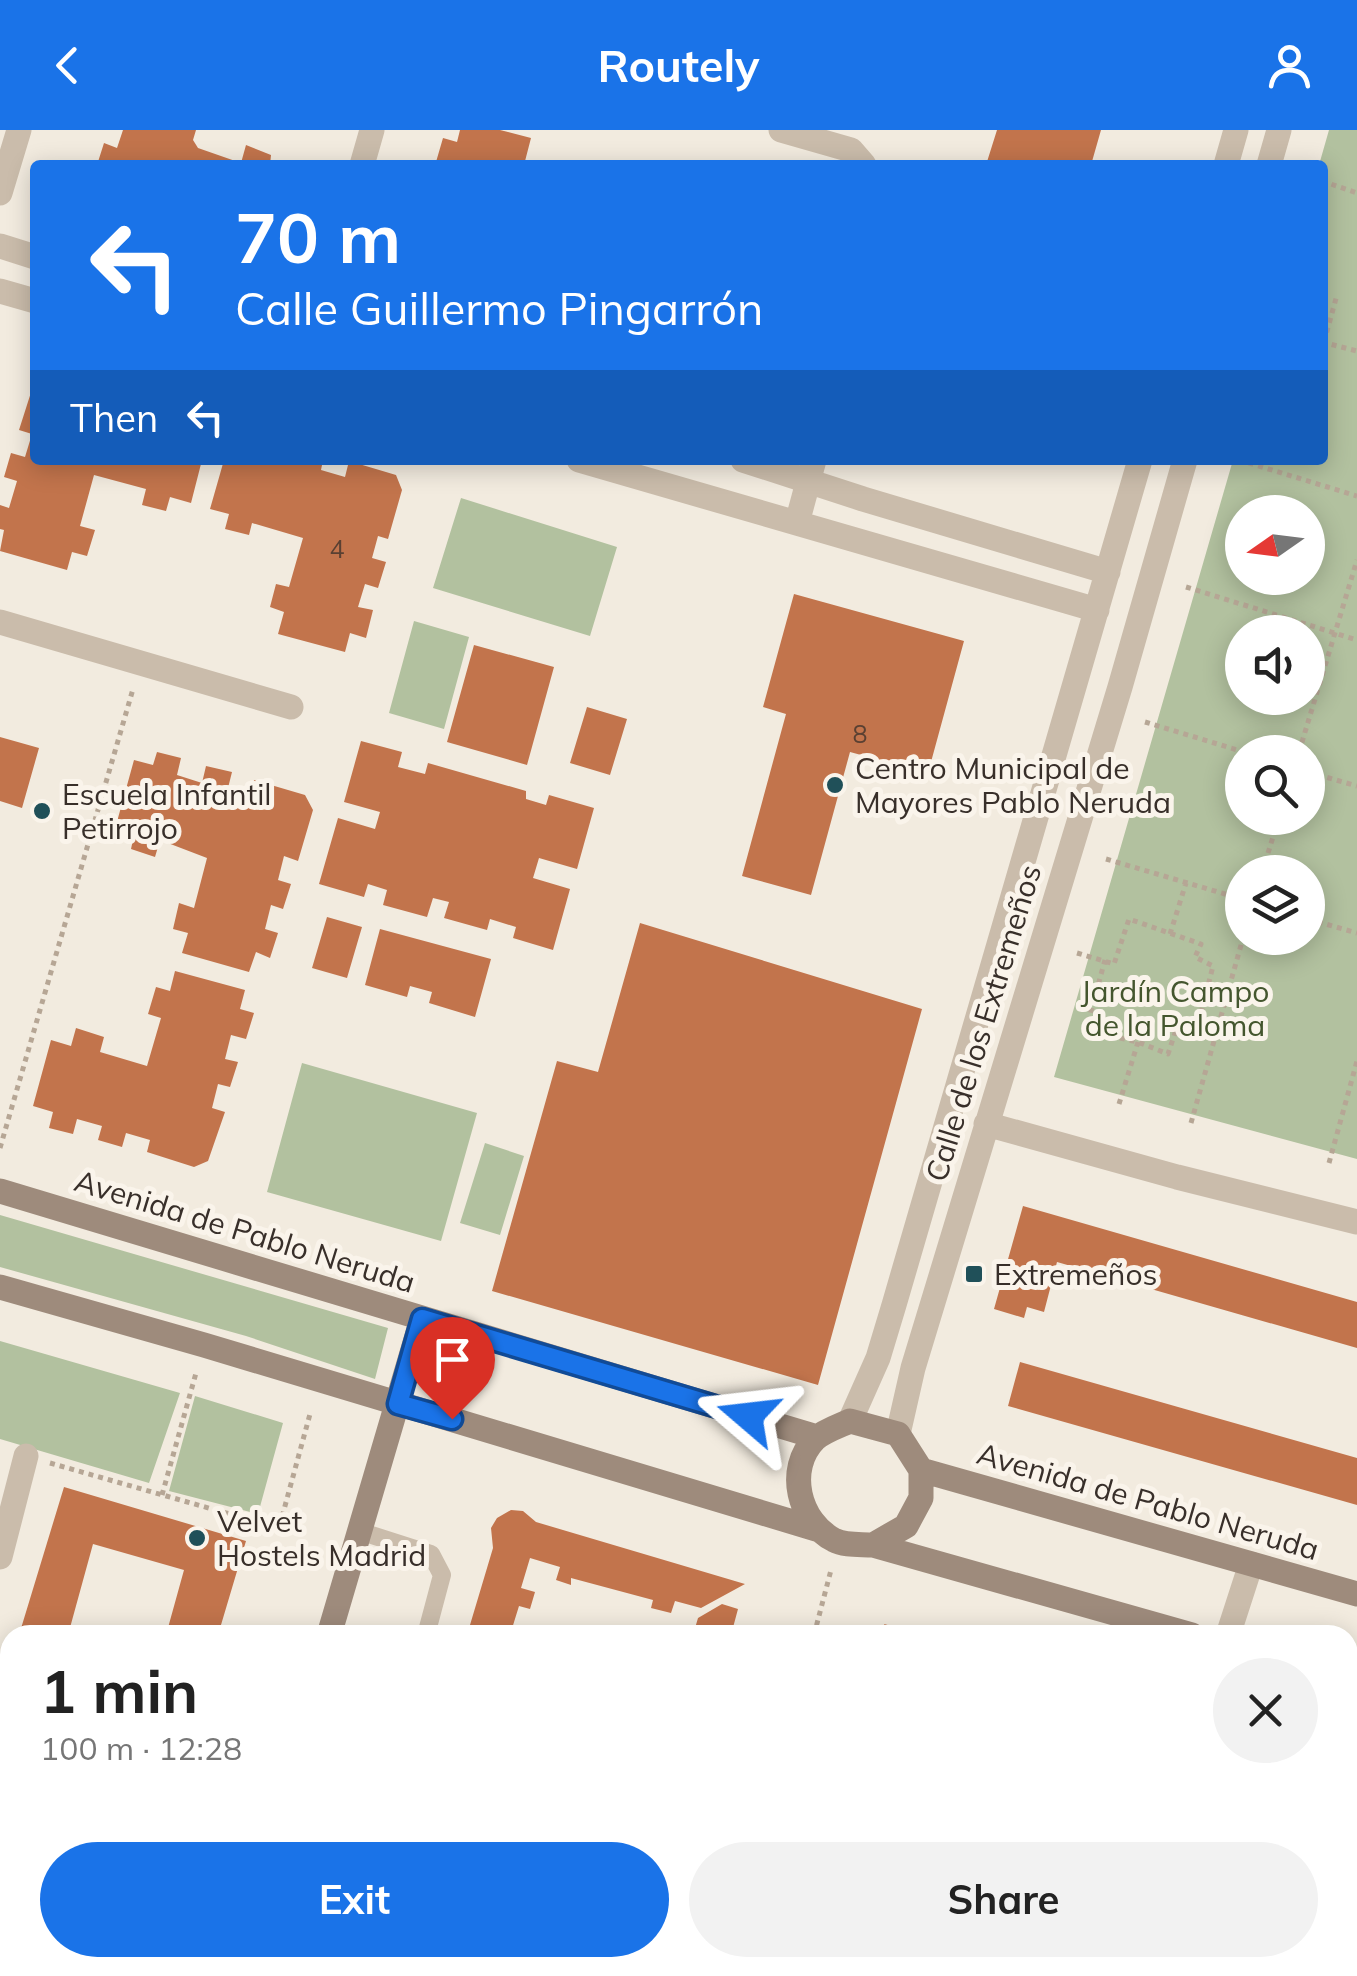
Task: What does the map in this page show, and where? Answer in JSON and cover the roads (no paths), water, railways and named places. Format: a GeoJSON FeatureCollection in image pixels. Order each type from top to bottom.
{"type":"FeatureCollection","features":[{"type":"Feature","properties":{"kind":"main road","name":"Avenida de Pablo Neruda"},"geometry":{"type":"LineString","coordinates":[[0,1191],[817,1437]]}},
{"type":"Feature","properties":{"kind":"main road"},"geometry":{"type":"LineString","coordinates":[[0,1287],[816,1529],[838,1543],[873,1545],[1157,1625]]}},
{"type":"Feature","properties":{"kind":"main road"},"geometry":{"type":"LineString","coordinates":[[332,1625],[422,1319]]}},
{"type":"Feature","properties":{"kind":"main road"},"geometry":{"type":"LineString","coordinates":[[816,1529],[798,1492],[802,1456],[817,1437],[850,1421],[898,1434],[921,1470],[921,1498],[906,1526],[873,1545]]}},
{"type":"Feature","properties":{"kind":"main road","name":"Avenida de Pablo Neruda"},"geometry":{"type":"LineString","coordinates":[[921,1470],[1357,1594]]}},
{"type":"Feature","properties":{"kind":"street"},"geometry":{"type":"LineString","coordinates":[[0,193],[18,130]]}},
{"type":"Feature","properties":{"kind":"street"},"geometry":{"type":"LineString","coordinates":[[363,160],[372,130]]}},
{"type":"Feature","properties":{"kind":"street"},"geometry":{"type":"LineString","coordinates":[[781,130],[851,150],[860,160]]}},
{"type":"Feature","properties":{"kind":"street"},"geometry":{"type":"LineString","coordinates":[[1227,160],[1236,130]]}},
{"type":"Feature","properties":{"kind":"street"},"geometry":{"type":"LineString","coordinates":[[1270,160],[1279,130]]}},
{"type":"Feature","properties":{"kind":"street"},"geometry":{"type":"LineString","coordinates":[[0,246],[30,255]]}},
{"type":"Feature","properties":{"kind":"street"},"geometry":{"type":"LineString","coordinates":[[0,291],[30,300]]}},
{"type":"Feature","properties":{"kind":"street"},"geometry":{"type":"LineString","coordinates":[[596,465],[1096,610]]}},
{"type":"Feature","properties":{"kind":"street"},"geometry":{"type":"LineString","coordinates":[[778,465],[812,470],[1108,572]]}},
{"type":"Feature","properties":{"kind":"street","name":"Calle de los Extremeños"},"geometry":{"type":"LineString","coordinates":[[850,1421],[883,1340],[1139,465]]}},
{"type":"Feature","properties":{"kind":"street","name":"Calle de los Extremeños"},"geometry":{"type":"LineString","coordinates":[[898,1434],[913,1368],[1184,465]]}},
{"type":"Feature","properties":{"kind":"street"},"geometry":{"type":"LineString","coordinates":[[796,523],[812,470]]}},
{"type":"Feature","properties":{"kind":"street"},"geometry":{"type":"LineString","coordinates":[[0,622],[291,707]]}},
{"type":"Feature","properties":{"kind":"street"},"geometry":{"type":"LineString","coordinates":[[986,1124],[1357,1222]]}},
{"type":"Feature","properties":{"kind":"street"},"geometry":{"type":"LineString","coordinates":[[0,1557],[26,1456]]}},
{"type":"Feature","properties":{"kind":"street"},"geometry":{"type":"LineString","coordinates":[[1231,1625],[1251,1564]]}},
{"type":"Feature","properties":{"kind":"lane"},"geometry":{"type":"LineString","coordinates":[[359,1532],[431,1554],[442,1575],[429,1625]]}},
{"type":"Feature","properties":{"kind":"place","name":"Centro Municipal de Mayores Pablo Neruda"},"geometry":{"type":"Point","coordinates":[835,785]}},
{"type":"Feature","properties":{"kind":"place","name":"Escuela Infantil Petirrojo"},"geometry":{"type":"Point","coordinates":[42,811]}},
{"type":"Feature","properties":{"kind":"place","name":"Extremeños"},"geometry":{"type":"Point","coordinates":[974,1274]}},
{"type":"Feature","properties":{"kind":"place","name":"Velvet Hostels Madrid"},"geometry":{"type":"Point","coordinates":[197,1538]}},
{"type":"Feature","properties":{"kind":"park label","name":"Jardín Campo de la Paloma"},"geometry":{"type":"Point","coordinates":[1175,1008]}}]}
